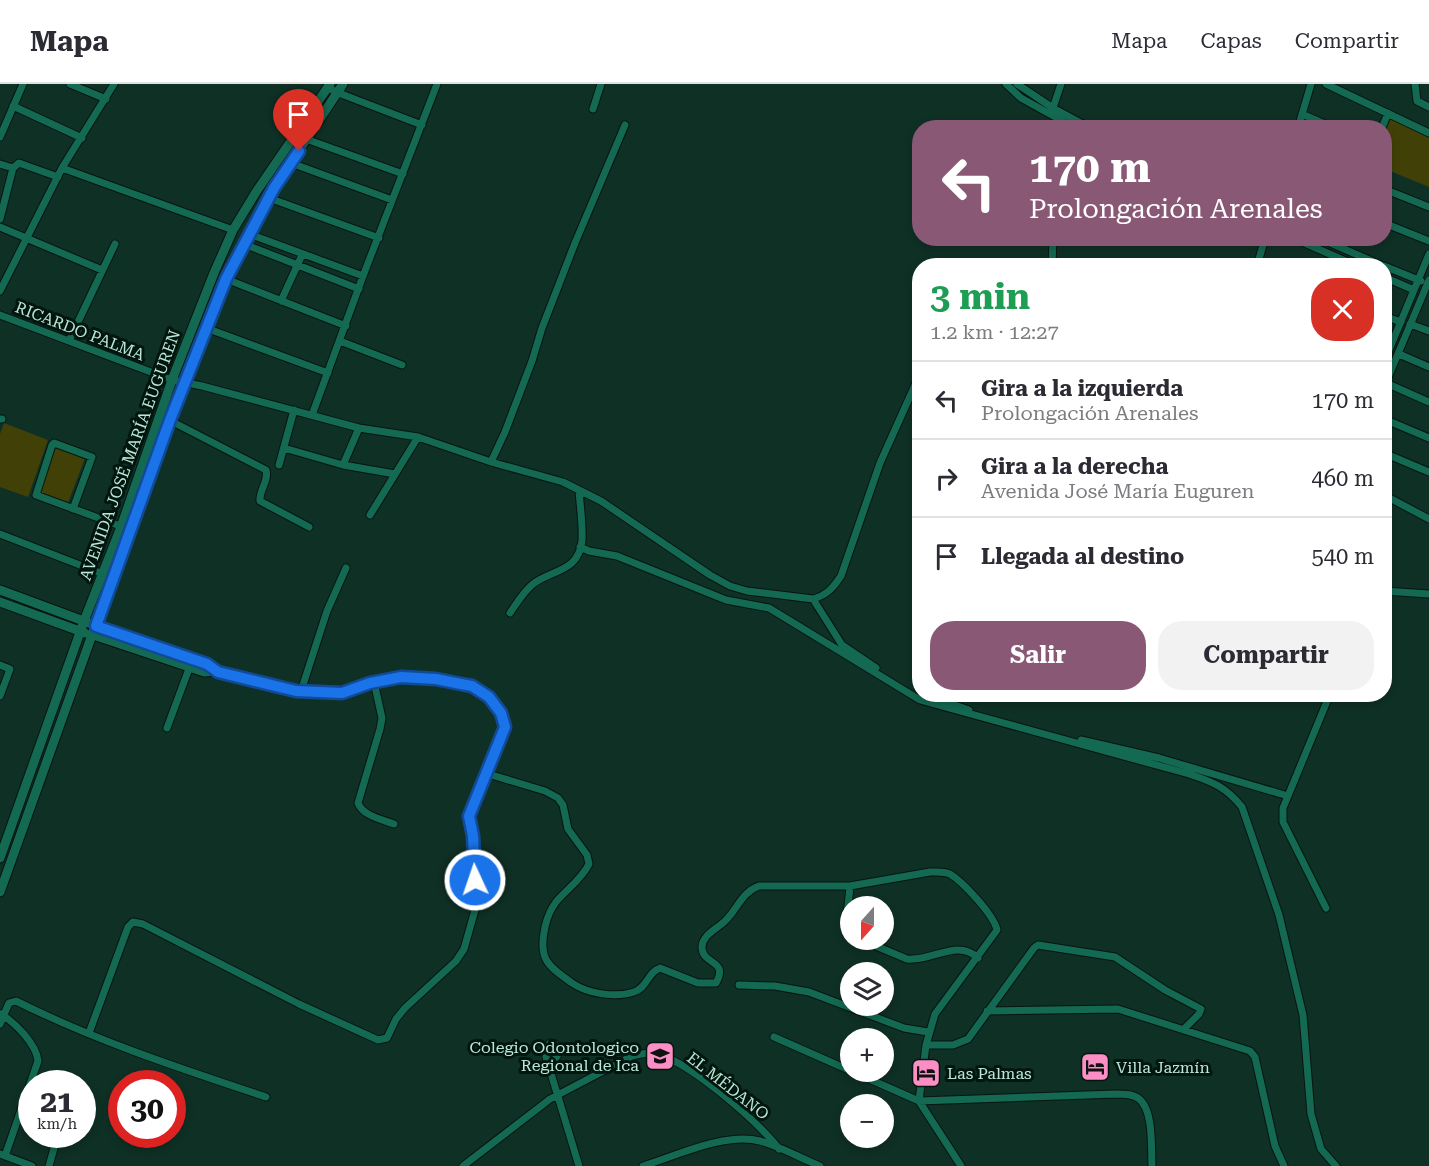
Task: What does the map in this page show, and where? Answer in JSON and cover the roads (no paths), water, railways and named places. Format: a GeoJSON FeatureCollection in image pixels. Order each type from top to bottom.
{"type":"FeatureCollection","features":[{"type":"Feature","properties":{"kind":"street"},"geometry":{"type":"LineString","coordinates":[[0,137],[23,84]]}},
{"type":"Feature","properties":{"kind":"street"},"geometry":{"type":"LineString","coordinates":[[70,84],[106,99]]}},
{"type":"Feature","properties":{"kind":"street"},"geometry":{"type":"LineString","coordinates":[[0,291],[62,168],[114,84]]}},
{"type":"Feature","properties":{"kind":"street","name":"AVENIDA JOSÉ MARÍA EUGUREN"},"geometry":{"type":"LineString","coordinates":[[0,858],[172,380],[233,230],[279,156],[331,88],[343,84]]}},
{"type":"Feature","properties":{"kind":"street"},"geometry":{"type":"LineString","coordinates":[[312,415],[437,84]]}},
{"type":"Feature","properties":{"kind":"street"},"geometry":{"type":"LineString","coordinates":[[593,109],[601,84]]}},
{"type":"Feature","properties":{"kind":"street"},"geometry":{"type":"LineString","coordinates":[[1006,84],[1021,98],[1058,119]]}},
{"type":"Feature","properties":{"kind":"street"},"geometry":{"type":"LineString","coordinates":[[1053,108],[1061,84]]}},
{"type":"Feature","properties":{"kind":"street"},"geometry":{"type":"LineString","coordinates":[[1300,120],[1311,84]]}},
{"type":"Feature","properties":{"kind":"street"},"geometry":{"type":"LineString","coordinates":[[1326,84],[1429,133]]}},
{"type":"Feature","properties":{"kind":"street"},"geometry":{"type":"LineString","coordinates":[[1414,84],[1417,101],[1429,107]]}},
{"type":"Feature","properties":{"kind":"street"},"geometry":{"type":"LineString","coordinates":[[1018,85],[1075,120]]}},
{"type":"Feature","properties":{"kind":"street"},"geometry":{"type":"LineString","coordinates":[[331,88],[422,125]]}},
{"type":"Feature","properties":{"kind":"street","name":"AVENIDA JOSÉ MARÍA EUGUREN"},"geometry":{"type":"LineString","coordinates":[[0,892],[4,869],[93,636],[170,420],[226,279],[269,198],[306,139],[331,88]]}},
{"type":"Feature","properties":{"kind":"street"},"geometry":{"type":"LineString","coordinates":[[13,106],[82,138]]}},
{"type":"Feature","properties":{"kind":"street"},"geometry":{"type":"LineString","coordinates":[[1385,120],[1388,113]]}},
{"type":"Feature","properties":{"kind":"street"},"geometry":{"type":"LineString","coordinates":[[1302,114],[1316,120]]}},
{"type":"Feature","properties":{"kind":"street"},"geometry":{"type":"LineString","coordinates":[[491,462],[517,402],[575,243],[626,125]]}},
{"type":"Feature","properties":{"kind":"street"},"geometry":{"type":"LineString","coordinates":[[306,139],[403,174]]}},
{"type":"Feature","properties":{"kind":"street"},"geometry":{"type":"LineString","coordinates":[[0,219],[13,168],[19,163],[58,177]]}},
{"type":"Feature","properties":{"kind":"street"},"geometry":{"type":"LineString","coordinates":[[291,163],[392,200]]}},
{"type":"Feature","properties":{"kind":"street"},"geometry":{"type":"LineString","coordinates":[[0,164],[13,168]]}},
{"type":"Feature","properties":{"kind":"street"},"geometry":{"type":"LineString","coordinates":[[62,168],[233,230]]}},
{"type":"Feature","properties":{"kind":"street"},"geometry":{"type":"LineString","coordinates":[[1392,192],[1429,207]]}},
{"type":"Feature","properties":{"kind":"street"},"geometry":{"type":"LineString","coordinates":[[269,198],[379,238]]}},
{"type":"Feature","properties":{"kind":"street"},"geometry":{"type":"LineString","coordinates":[[1392,226],[1429,241]]}},
{"type":"Feature","properties":{"kind":"street"},"geometry":{"type":"LineString","coordinates":[[0,227],[102,270]]}},
{"type":"Feature","properties":{"kind":"street"},"geometry":{"type":"LineString","coordinates":[[249,234],[363,276]]}},
{"type":"Feature","properties":{"kind":"street"},"geometry":{"type":"LineString","coordinates":[[69,341],[114,244]]}},
{"type":"Feature","properties":{"kind":"street"},"geometry":{"type":"LineString","coordinates":[[244,244],[358,289]]}},
{"type":"Feature","properties":{"kind":"street"},"geometry":{"type":"LineString","coordinates":[[1311,246],[1338,258]]}},
{"type":"Feature","properties":{"kind":"street"},"geometry":{"type":"LineString","coordinates":[[1342,246],[1367,258]]}},
{"type":"Feature","properties":{"kind":"street"},"geometry":{"type":"LineString","coordinates":[[1392,341],[1429,254]]}},
{"type":"Feature","properties":{"kind":"street"},"geometry":{"type":"LineString","coordinates":[[281,301],[302,255]]}},
{"type":"Feature","properties":{"kind":"street"},"geometry":{"type":"LineString","coordinates":[[1392,269],[1428,283],[1426,295],[1410,324],[1392,370]]}},
{"type":"Feature","properties":{"kind":"street"},"geometry":{"type":"LineString","coordinates":[[226,279],[346,326]]}},
{"type":"Feature","properties":{"kind":"street"},"geometry":{"type":"LineString","coordinates":[[1392,280],[1414,290]]}},
{"type":"Feature","properties":{"kind":"street","name":"RICARDO PALMA"},"geometry":{"type":"LineString","coordinates":[[0,315],[172,380],[358,428],[418,437],[491,462],[562,482],[601,501],[710,575],[730,586],[747,591],[813,599]]}},
{"type":"Feature","properties":{"kind":"street"},"geometry":{"type":"LineString","coordinates":[[1392,319],[1401,322]]}},
{"type":"Feature","properties":{"kind":"street"},"geometry":{"type":"LineString","coordinates":[[1410,324],[1429,331]]}},
{"type":"Feature","properties":{"kind":"street"},"geometry":{"type":"LineString","coordinates":[[206,328],[328,373]]}},
{"type":"Feature","properties":{"kind":"street"},"geometry":{"type":"LineString","coordinates":[[340,341],[402,365]]}},
{"type":"Feature","properties":{"kind":"street"},"geometry":{"type":"LineString","coordinates":[[1399,354],[1429,367]]}},
{"type":"Feature","properties":{"kind":"street"},"geometry":{"type":"LineString","coordinates":[[1392,388],[1429,402]]}},
{"type":"Feature","properties":{"kind":"street"},"geometry":{"type":"LineString","coordinates":[[912,391],[879,463],[841,576],[824,596],[813,599],[842,645],[912,691]]}},
{"type":"Feature","properties":{"kind":"street"},"geometry":{"type":"LineString","coordinates":[[279,465],[294,410]]}},
{"type":"Feature","properties":{"kind":"street"},"geometry":{"type":"LineString","coordinates":[[170,420],[266,470],[267,477],[260,501],[309,527]]}},
{"type":"Feature","properties":{"kind":"street"},"geometry":{"type":"LineString","coordinates":[[1392,422],[1429,438]]}},
{"type":"Feature","properties":{"kind":"street"},"geometry":{"type":"LineString","coordinates":[[343,465],[358,428]]}},
{"type":"Feature","properties":{"kind":"street"},"geometry":{"type":"LineString","coordinates":[[370,515],[418,437]]}},
{"type":"Feature","properties":{"kind":"street"},"geometry":{"type":"LineString","coordinates":[[73,509],[92,457],[54,443],[36,495],[73,509],[121,527],[131,530]]}},
{"type":"Feature","properties":{"kind":"street"},"geometry":{"type":"LineString","coordinates":[[284,448],[343,465],[394,474]]}},
{"type":"Feature","properties":{"kind":"street"},"geometry":{"type":"LineString","coordinates":[[1392,456],[1429,472]]}},
{"type":"Feature","properties":{"kind":"street"},"geometry":{"type":"LineString","coordinates":[[510,613],[523,594],[535,583],[562,571],[571,564],[582,542],[579,490]]}},
{"type":"Feature","properties":{"kind":"street"},"geometry":{"type":"LineString","coordinates":[[1392,499],[1429,519]]}},
{"type":"Feature","properties":{"kind":"street"},"geometry":{"type":"LineString","coordinates":[[0,534],[103,574]]}},
{"type":"Feature","properties":{"kind":"street"},"geometry":{"type":"LineString","coordinates":[[580,547],[617,556],[726,600],[769,608],[912,695]]}},
{"type":"Feature","properties":{"kind":"street"},"geometry":{"type":"LineString","coordinates":[[301,691],[327,611],[346,568]]}},
{"type":"Feature","properties":{"kind":"street"},"geometry":{"type":"LineString","coordinates":[[0,590],[207,664],[218,672]]}},
{"type":"Feature","properties":{"kind":"street"},"geometry":{"type":"LineString","coordinates":[[1392,592],[1429,594]]}},
{"type":"Feature","properties":{"kind":"street"},"geometry":{"type":"LineString","coordinates":[[0,602],[189,669],[204,673],[218,672],[267,685],[301,691],[342,693],[374,682],[401,677],[436,679],[472,686],[489,697],[501,713],[505,727],[469,816],[473,836],[477,895],[473,921],[464,949],[456,961],[405,1008],[396,1019],[387,1038],[383,1040],[299,1004],[143,924],[133,922],[128,927],[89,1033]]}},
{"type":"Feature","properties":{"kind":"street"},"geometry":{"type":"LineString","coordinates":[[167,728],[192,660]]}},
{"type":"Feature","properties":{"kind":"street"},"geometry":{"type":"LineString","coordinates":[[0,666],[10,669],[0,696]]}},
{"type":"Feature","properties":{"kind":"street"},"geometry":{"type":"LineString","coordinates":[[374,682],[382,718],[358,802],[365,813],[394,824]]}},
{"type":"Feature","properties":{"kind":"street"},"geometry":{"type":"LineString","coordinates":[[927,702],[1190,774],[1215,783],[1231,792],[1242,807],[1279,915],[1303,1015],[1311,1114],[1321,1149],[1336,1166]]}},
{"type":"Feature","properties":{"kind":"street"},"geometry":{"type":"LineString","coordinates":[[947,702],[1021,725],[1159,758],[1288,796]]}},
{"type":"Feature","properties":{"kind":"street"},"geometry":{"type":"LineString","coordinates":[[1326,908],[1283,822],[1283,808],[1327,702]]}},
{"type":"Feature","properties":{"kind":"street"},"geometry":{"type":"LineString","coordinates":[[485,773],[545,791],[558,798],[563,805],[568,829],[590,860],[587,869],[556,902],[549,914],[541,946],[544,958],[549,964],[585,990],[606,994],[633,993],[639,990],[654,971],[660,968],[698,983],[716,983],[720,975],[719,968],[704,954],[703,943],[753,888],[765,885],[850,886],[942,871],[957,879],[995,923],[997,930],[935,1014],[928,1032],[919,1101],[961,1166]]}},
{"type":"Feature","properties":{"kind":"street"},"geometry":{"type":"LineString","coordinates":[[849,896],[850,886]]}},
{"type":"Feature","properties":{"kind":"street"},"geometry":{"type":"LineString","coordinates":[[926,1045],[942,1046],[963,1042],[1038,945],[1114,957],[1165,990],[1202,1009],[1184,1029]]}},
{"type":"Feature","properties":{"kind":"street"},"geometry":{"type":"LineString","coordinates":[[885,950],[907,959],[916,959],[962,949],[978,958]]}},
{"type":"Feature","properties":{"kind":"street"},"geometry":{"type":"LineString","coordinates":[[739,985],[774,986],[809,992],[904,1028],[928,1032]]}},
{"type":"Feature","properties":{"kind":"street"},"geometry":{"type":"LineString","coordinates":[[0,1024],[9,1003],[16,1001],[52,1019],[196,1074],[266,1097]]}},
{"type":"Feature","properties":{"kind":"street"},"geometry":{"type":"LineString","coordinates":[[987,1011],[1118,1009],[1253,1053],[1275,1146],[1284,1166]]}},
{"type":"Feature","properties":{"kind":"street"},"geometry":{"type":"LineString","coordinates":[[2,1015],[27,1038],[38,1056],[37,1065],[2,1155],[33,1166]]}},
{"type":"Feature","properties":{"kind":"street"},"geometry":{"type":"LineString","coordinates":[[774,1037],[919,1101],[1131,1095],[1140,1100],[1148,1112],[1152,1166]]}},
{"type":"Feature","properties":{"kind":"street","name":"EL MÉDANO"},"geometry":{"type":"LineString","coordinates":[[463,1166],[558,1094],[632,1056],[643,1053],[659,1054],[687,1068],[729,1100],[766,1133],[779,1149],[820,1166]]}},
{"type":"Feature","properties":{"kind":"street"},"geometry":{"type":"LineString","coordinates":[[549,1064],[579,1166]]}},
{"type":"Feature","properties":{"kind":"street"},"geometry":{"type":"LineString","coordinates":[[643,1166],[717,1143],[738,1139],[760,1141],[779,1149]]}},
{"type":"Feature","properties":{"kind":"street"},"geometry":{"type":"LineString","coordinates":[[49,1166],[54,1148]]}},
{"type":"Feature","properties":{"kind":"place","name":"Colegio Odontologico Regional de Ica"},"geometry":{"type":"Point","coordinates":[660,1056]}},
{"type":"Feature","properties":{"kind":"place","name":"Villa Jazmín"},"geometry":{"type":"Point","coordinates":[1095,1067]}},
{"type":"Feature","properties":{"kind":"place","name":"Las Palmas"},"geometry":{"type":"Point","coordinates":[926,1073]}}]}
